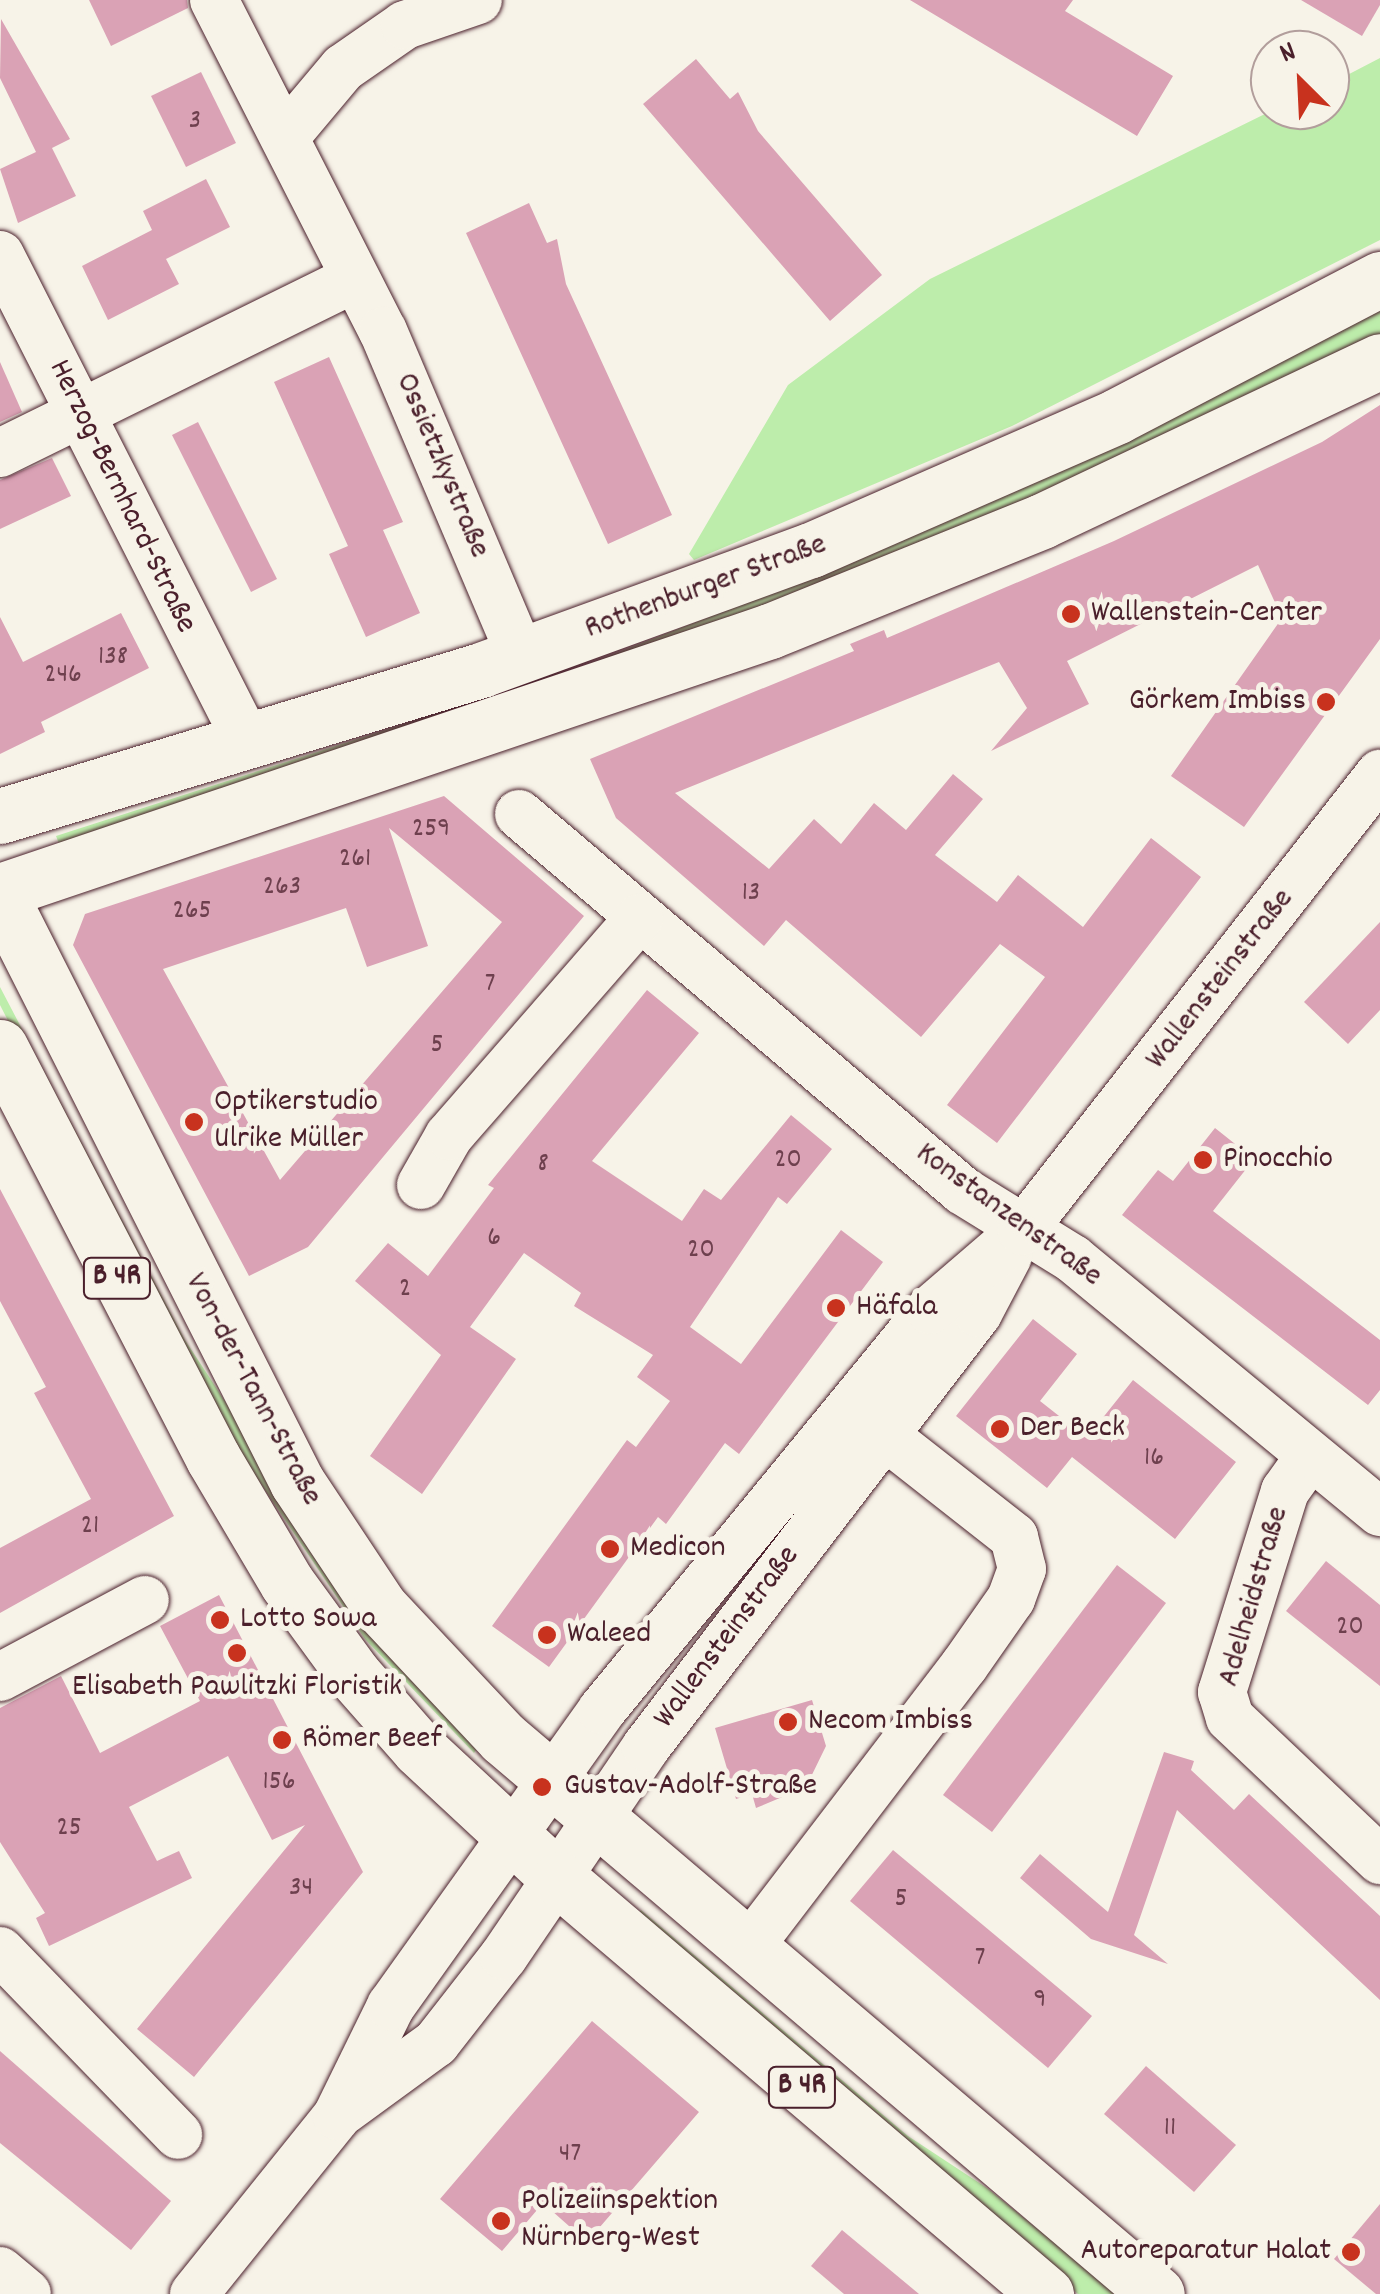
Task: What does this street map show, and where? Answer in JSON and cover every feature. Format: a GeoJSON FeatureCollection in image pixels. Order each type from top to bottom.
{"type":"FeatureCollection","features":[{"type":"Feature","properties":{"kind":"main road","name":"Rothenburger Straße"},"geometry":{"type":"LineString","coordinates":[[0,816],[521,656],[811,550],[1036,454],[1380,279]]}},
{"type":"Feature","properties":{"kind":"main road","name":"Rothenburger Straße"},"geometry":{"type":"LineString","coordinates":[[0,893],[770,631],[1042,521],[1380,361]]}},
{"type":"Feature","properties":{"kind":"main road","name":"Von-der-Tann-Straße"},"geometry":{"type":"LineString","coordinates":[[0,893],[321,1522],[444,1681],[597,1817]]}},
{"type":"Feature","properties":{"kind":"main road","name":"Von-der-Tann-Straße"},"geometry":{"type":"LineString","coordinates":[[0,1048],[142,1328],[287,1583],[385,1712],[560,1879]]}},
{"type":"Feature","properties":{"kind":"main road","name":"B 4R"},"geometry":{"type":"LineString","coordinates":[[597,1817],[1157,2294]]}},
{"type":"Feature","properties":{"kind":"main road","name":"B 4R"},"geometry":{"type":"LineString","coordinates":[[560,1879],[1046,2294]]}},
{"type":"Feature","properties":{"kind":"street","name":"Ossietzkystraße"},"geometry":{"type":"LineString","coordinates":[[214,0],[354,279],[521,656]]}},
{"type":"Feature","properties":{"kind":"street"},"geometry":{"type":"LineString","coordinates":[[285,137],[343,68],[405,24],[478,0]]}},
{"type":"Feature","properties":{"kind":"street","name":"Herzog-Bernhard-Straße"},"geometry":{"type":"LineString","coordinates":[[0,255],[245,738]]}},
{"type":"Feature","properties":{"kind":"street"},"geometry":{"type":"LineString","coordinates":[[0,453],[354,279]]}},
{"type":"Feature","properties":{"kind":"street","name":"Wallensteinstraße"},"geometry":{"type":"LineString","coordinates":[[194,2294],[337,2116],[391,2006],[551,1778],[867,1420],[978,1313],[1022,1231],[1380,774]]}},
{"type":"Feature","properties":{"kind":"street","name":"Konstanzenstraße"},"geometry":{"type":"LineString","coordinates":[[519,814],[963,1191],[1022,1231],[1074,1259],[1380,1512]]}},
{"type":"Feature","properties":{"kind":"street"},"geometry":{"type":"LineString","coordinates":[[421,1185],[449,1136],[639,918]]}},
{"type":"Feature","properties":{"kind":"street"},"geometry":{"type":"LineString","coordinates":[[749,1947],[964,1666],[1011,1599],[1022,1569],[1014,1537],[867,1420]]}},
{"type":"Feature","properties":{"kind":"street","name":"Wallensteinstraße"},"geometry":{"type":"LineString","coordinates":[[337,2116],[436,2042],[560,1879],[597,1817],[867,1420]]}},
{"type":"Feature","properties":{"kind":"street","name":"Adelheidstraße"},"geometry":{"type":"LineString","coordinates":[[1310,1456],[1285,1492],[1222,1692],[1230,1718],[1380,1860]]}},
{"type":"Feature","properties":{"kind":"street"},"geometry":{"type":"LineString","coordinates":[[0,1677],[145,1600]]}},
{"type":"Feature","properties":{"kind":"street"},"geometry":{"type":"LineString","coordinates":[[0,1950],[178,2135]]}},
{"type":"Feature","properties":{"kind":"street"},"geometry":{"type":"LineString","coordinates":[[0,2271],[27,2294]]}},
{"type":"Feature","properties":{"kind":"green space"},"geometry":{"type":"Polygon","coordinates":[[[1380,58],[1380,240],[1012,426],[694,560],[689,554],[788,385],[930,279],[1250,121],[1250,130],[1350,130],[1350,74],[1380,58]]]}},
{"type":"Feature","properties":{"kind":"green space"},"geometry":{"type":"Polygon","coordinates":[[[1380,305],[1380,342],[928,551],[62,851],[56,836],[578,668],[799,582],[1380,305]]]}},
{"type":"Feature","properties":{"kind":"green space"},"geometry":{"type":"Polygon","coordinates":[[[0,987],[185,1340],[249,1438],[480,1744],[474,1753],[365,1639],[193,1383],[0,1005],[0,987]]]}},
{"type":"Feature","properties":{"kind":"green space"},"geometry":{"type":"Polygon","coordinates":[[[641,1910],[908,2136],[987,2188],[1118,2294],[1078,2294],[633,1920],[641,1910]]]}},
{"type":"Feature","properties":{"kind":"building"},"geometry":{"type":"Polygon","coordinates":[[[89,0],[187,0],[188,8],[111,46],[89,0]]]}},
{"type":"Feature","properties":{"kind":"building"},"geometry":{"type":"Polygon","coordinates":[[[910,0],[1073,0],[1065,11],[1173,76],[1137,136],[910,0]]]}},
{"type":"Feature","properties":{"kind":"building"},"geometry":{"type":"Polygon","coordinates":[[[1301,0],[1380,0],[1380,5],[1362,36],[1301,0]]]}},
{"type":"Feature","properties":{"kind":"building"},"geometry":{"type":"Polygon","coordinates":[[[1,19],[70,139],[52,148],[76,196],[18,223],[0,169],[36,152],[0,78],[1,19]]]}},
{"type":"Feature","properties":{"kind":"building"},"geometry":{"type":"Polygon","coordinates":[[[696,59],[730,99],[738,92],[758,131],[882,275],[830,321],[643,104],[696,59]]]}},
{"type":"Feature","properties":{"kind":"building"},"geometry":{"type":"Polygon","coordinates":[[[201,72],[236,143],[186,167],[151,96],[201,72]]]}},
{"type":"Feature","properties":{"kind":"building"},"geometry":{"type":"Polygon","coordinates":[[[206,179],[230,227],[166,259],[179,284],[108,320],[82,266],[152,230],[143,211],[206,179]]]}},
{"type":"Feature","properties":{"kind":"building"},"geometry":{"type":"Polygon","coordinates":[[[529,203],[547,243],[557,239],[566,284],[672,515],[608,544],[466,233],[529,203]]]}},
{"type":"Feature","properties":{"kind":"building"},"geometry":{"type":"Polygon","coordinates":[[[329,357],[403,522],[383,530],[420,613],[366,637],[329,554],[348,546],[274,382],[329,357]]]}},
{"type":"Feature","properties":{"kind":"building"},"geometry":{"type":"Polygon","coordinates":[[[0,362],[22,412],[0,422],[0,362]]]}},
{"type":"Feature","properties":{"kind":"building"},"geometry":{"type":"Polygon","coordinates":[[[1380,405],[1380,639],[1244,827],[1171,776],[1282,618],[1258,565],[1067,661],[1089,704],[991,751],[1027,708],[999,662],[675,793],[769,869],[814,819],[841,844],[874,803],[906,830],[953,774],[983,799],[935,855],[997,902],[1018,875],[1083,927],[1151,838],[1201,877],[997,1143],[947,1105],[1045,977],[1000,944],[921,1037],[786,920],[764,946],[616,818],[590,759],[854,651],[850,644],[884,630],[887,638],[1114,541],[1322,442],[1380,405]]]}},
{"type":"Feature","properties":{"kind":"building"},"geometry":{"type":"Polygon","coordinates":[[[198,422],[277,579],[251,592],[172,435],[198,422]]]}},
{"type":"Feature","properties":{"kind":"building"},"geometry":{"type":"Polygon","coordinates":[[[52,458],[71,496],[0,529],[0,480],[52,458]]]}},
{"type":"Feature","properties":{"kind":"building"},"geometry":{"type":"Polygon","coordinates":[[[121,613],[149,668],[41,722],[45,732],[0,754],[0,617],[23,662],[121,613]]]}},
{"type":"Feature","properties":{"kind":"building"},"geometry":{"type":"Polygon","coordinates":[[[444,796],[584,916],[308,1247],[249,1276],[73,945],[85,914],[444,796]],[[389,828],[428,946],[367,967],[346,908],[163,969],[280,1180],[502,922],[389,828]]]}},
{"type":"Feature","properties":{"kind":"building"},"geometry":{"type":"Polygon","coordinates":[[[1380,922],[1380,1010],[1348,1044],[1304,1002],[1380,922]]]}},
{"type":"Feature","properties":{"kind":"building"},"geometry":{"type":"Polygon","coordinates":[[[647,990],[699,1033],[592,1161],[682,1221],[704,1189],[721,1200],[791,1115],[832,1149],[787,1204],[778,1197],[690,1327],[741,1364],[841,1230],[883,1262],[739,1454],[725,1443],[666,1524],[658,1517],[549,1667],[492,1626],[627,1440],[636,1447],[670,1401],[637,1377],[653,1355],[574,1306],[581,1293],[524,1253],[470,1327],[516,1359],[422,1494],[370,1456],[441,1355],[355,1281],[388,1243],[428,1276],[494,1188],[488,1185],[647,990]]]}},
{"type":"Feature","properties":{"kind":"building"},"geometry":{"type":"Polygon","coordinates":[[[1215,1128],[1254,1159],[1213,1211],[1380,1340],[1380,1390],[1368,1405],[1122,1215],[1158,1170],[1173,1181],[1215,1128]]]}},
{"type":"Feature","properties":{"kind":"building"},"geometry":{"type":"Polygon","coordinates":[[[0,1189],[174,1516],[0,1613],[0,1548],[91,1499],[34,1393],[46,1387],[0,1301],[0,1189]]]}},
{"type":"Feature","properties":{"kind":"building"},"geometry":{"type":"Polygon","coordinates":[[[1033,1319],[1077,1354],[1040,1401],[1087,1438],[1133,1380],[1236,1462],[1175,1539],[1072,1457],[1047,1488],[956,1416],[1033,1319]]]}},
{"type":"Feature","properties":{"kind":"building"},"geometry":{"type":"Polygon","coordinates":[[[1326,1561],[1380,1605],[1380,1686],[1286,1611],[1326,1561]]]}},
{"type":"Feature","properties":{"kind":"building"},"geometry":{"type":"Polygon","coordinates":[[[1117,1565],[1166,1603],[992,1832],[943,1795],[1117,1565]]]}},
{"type":"Feature","properties":{"kind":"building"},"geometry":{"type":"Polygon","coordinates":[[[219,1595],[363,1872],[194,2077],[137,2029],[305,1825],[272,1840],[228,1756],[129,1807],[157,1861],[179,1851],[192,1878],[49,1946],[36,1918],[45,1913],[0,1842],[0,1708],[61,1676],[100,1753],[200,1701],[160,1626],[219,1595]]]}},
{"type":"Feature","properties":{"kind":"building"},"geometry":{"type":"Polygon","coordinates":[[[812,1700],[826,1746],[806,1787],[756,1808],[752,1794],[736,1799],[715,1728],[812,1700]]]}},
{"type":"Feature","properties":{"kind":"building"},"geometry":{"type":"Polygon","coordinates":[[[1164,1752],[1194,1761],[1191,1770],[1234,1810],[1249,1794],[1380,1916],[1380,2000],[1177,1810],[1134,1935],[1168,1964],[1091,1939],[1020,1878],[1040,1854],[1108,1912],[1164,1752]]]}},
{"type":"Feature","properties":{"kind":"building"},"geometry":{"type":"Polygon","coordinates":[[[893,1850],[1092,2016],[1048,2068],[850,1901],[893,1850]]]}},
{"type":"Feature","properties":{"kind":"building"},"geometry":{"type":"Polygon","coordinates":[[[592,2021],[699,2112],[587,2242],[543,2203],[502,2251],[440,2199],[592,2021]]]}},
{"type":"Feature","properties":{"kind":"building"},"geometry":{"type":"Polygon","coordinates":[[[0,2051],[171,2201],[131,2250],[0,2143],[0,2051]]]}},
{"type":"Feature","properties":{"kind":"building"},"geometry":{"type":"Polygon","coordinates":[[[1146,2066],[1236,2145],[1194,2192],[1104,2114],[1146,2066]]]}},
{"type":"Feature","properties":{"kind":"building"},"geometry":{"type":"Polygon","coordinates":[[[1380,2204],[1380,2294],[1376,2294],[1334,2259],[1380,2204]]]}},
{"type":"Feature","properties":{"kind":"building"},"geometry":{"type":"Polygon","coordinates":[[[842,2230],[919,2294],[844,2294],[811,2266],[842,2230]]]}},
{"type":"Feature","properties":{"kind":"place","name":"Wallenstein-Center"},"geometry":{"type":"Point","coordinates":[1071,614]}},
{"type":"Feature","properties":{"kind":"place","name":"Görkem Imbiss"},"geometry":{"type":"Point","coordinates":[1326,702]}},
{"type":"Feature","properties":{"kind":"place","name":"Optikerstudio Ulrike Müller"},"geometry":{"type":"Point","coordinates":[194,1122]}},
{"type":"Feature","properties":{"kind":"place","name":"Pinocchio"},"geometry":{"type":"Point","coordinates":[1203,1160]}},
{"type":"Feature","properties":{"kind":"place","name":"Häfala"},"geometry":{"type":"Point","coordinates":[836,1308]}},
{"type":"Feature","properties":{"kind":"place","name":"Der Beck"},"geometry":{"type":"Point","coordinates":[1000,1429]}},
{"type":"Feature","properties":{"kind":"place","name":"Medicon"},"geometry":{"type":"Point","coordinates":[610,1549]}},
{"type":"Feature","properties":{"kind":"place","name":"Lotto Sowa"},"geometry":{"type":"Point","coordinates":[220,1620]}},
{"type":"Feature","properties":{"kind":"place","name":"Waleed"},"geometry":{"type":"Point","coordinates":[547,1635]}},
{"type":"Feature","properties":{"kind":"place","name":"Elisabeth Pawlitzki Floristik"},"geometry":{"type":"Point","coordinates":[237,1653]}},
{"type":"Feature","properties":{"kind":"place","name":"Necom Imbiss"},"geometry":{"type":"Point","coordinates":[788,1722]}},
{"type":"Feature","properties":{"kind":"place","name":"Römer Beef"},"geometry":{"type":"Point","coordinates":[282,1740]}},
{"type":"Feature","properties":{"kind":"place","name":"Gustav-Adolf-Straße"},"geometry":{"type":"Point","coordinates":[542,1787]}},
{"type":"Feature","properties":{"kind":"place","name":"Polizeiinspektion Nürnberg-West"},"geometry":{"type":"Point","coordinates":[501,2221]}},
{"type":"Feature","properties":{"kind":"place","name":"Autoreparatur Halat"},"geometry":{"type":"Point","coordinates":[1351,2252]}}]}
